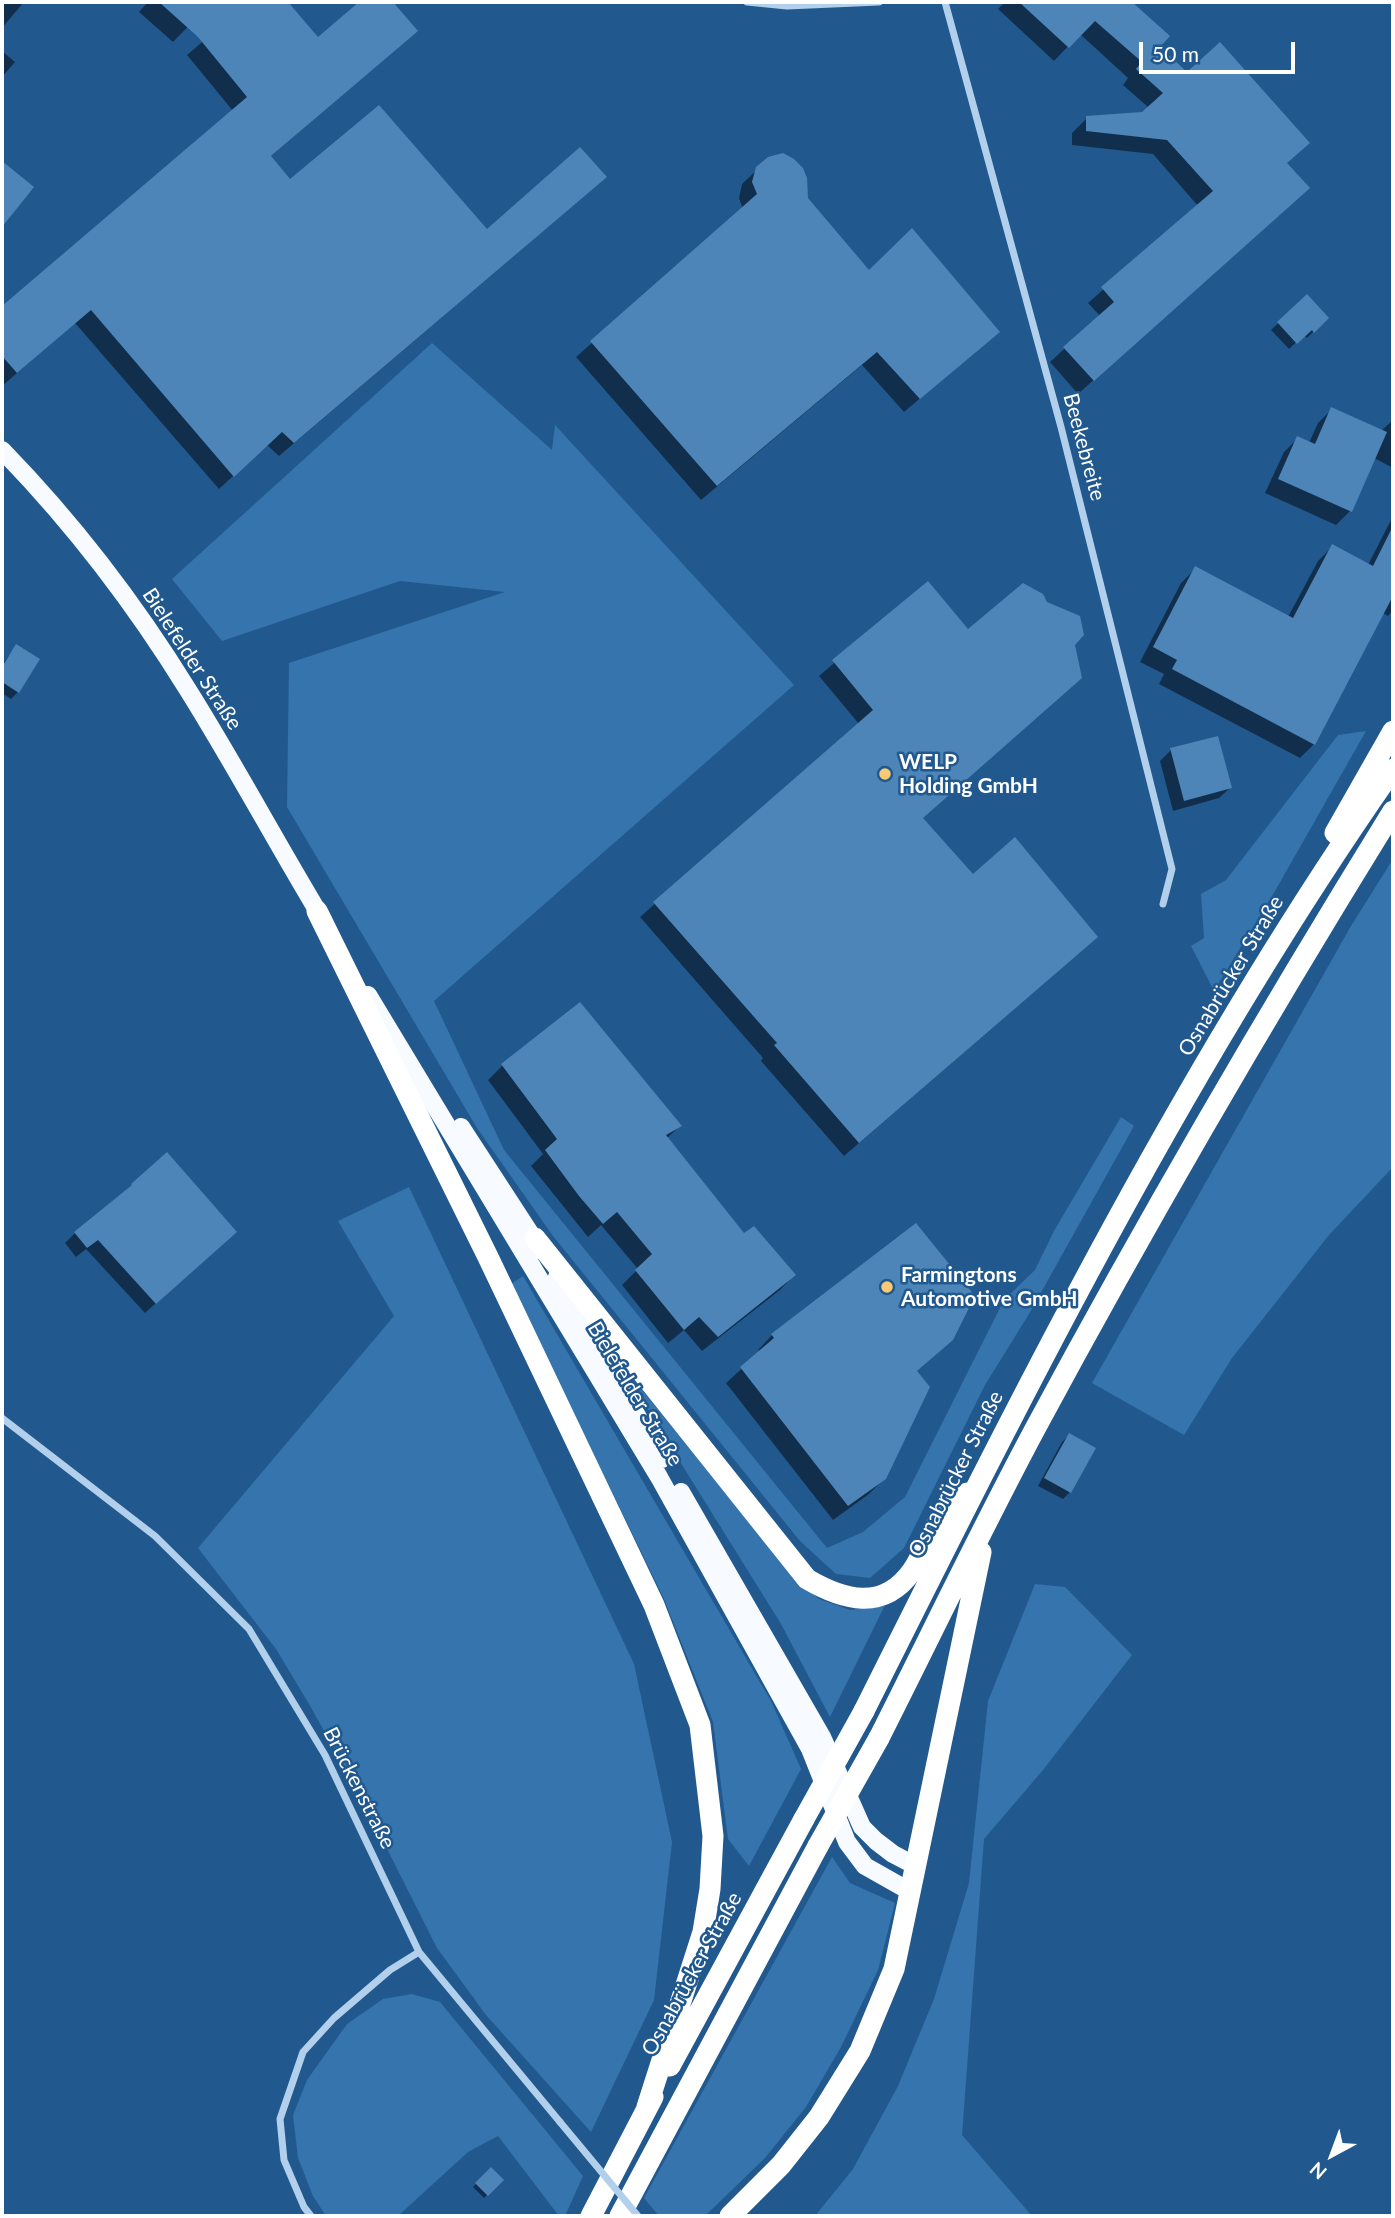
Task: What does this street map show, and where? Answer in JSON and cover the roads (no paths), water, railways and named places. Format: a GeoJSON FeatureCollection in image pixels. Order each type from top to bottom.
{"type":"FeatureCollection","features":[{"type":"Feature","properties":{"kind":"highway"},"geometry":{"type":"LineString","coordinates":[[1262,968],[1357,791],[1393,731]]}},
{"type":"Feature","properties":{"kind":"highway","name":"Osnabrücker Straße"},"geometry":{"type":"LineString","coordinates":[[591,2216],[647,2107],[864,1711],[979,1482],[1149,1163],[1262,968],[1339,847],[1393,769]]}},
{"type":"Feature","properties":{"kind":"highway"},"geometry":{"type":"LineString","coordinates":[[620,2216],[818,1846],[879,1738],[1035,1429],[1226,1087],[1284,987],[1393,811]]}},
{"type":"Feature","properties":{"kind":"highway"},"geometry":{"type":"LineString","coordinates":[[317,911],[477,1234],[654,1605],[700,1725],[713,1836],[710,1889],[702,1932],[647,2107]]}},
{"type":"Feature","properties":{"kind":"highway"},"geometry":{"type":"LineString","coordinates":[[535,1238],[807,1578],[832,1593],[863,1600],[892,1590],[911,1573],[943,1515],[979,1482]]}},
{"type":"Feature","properties":{"kind":"highway"},"geometry":{"type":"LineString","coordinates":[[730,2216],[781,2165],[819,2117],[860,2051],[894,1969],[988,1521]]}},
{"type":"Feature","properties":{"kind":"main road","name":"Bielefelder Straße"},"geometry":{"type":"LineString","coordinates":[[2,450],[37,485],[117,584],[187,688],[317,911],[659,1477],[810,1749],[847,1842],[865,1866],[911,1892]]}},
{"type":"Feature","properties":{"kind":"main road","name":"Bielefelder Straße"},"geometry":{"type":"LineString","coordinates":[[317,911],[535,1238],[822,1737],[862,1826],[893,1854],[916,1866]]}},
{"type":"Feature","properties":{"kind":"street"},"geometry":{"type":"LineString","coordinates":[[747,2],[787,6],[879,2]]}},
{"type":"Feature","properties":{"kind":"street","name":"Beekebreite"},"geometry":{"type":"LineString","coordinates":[[944,2],[1061,427],[1172,869],[1163,904]]}},
{"type":"Feature","properties":{"kind":"street","name":"Brückenstraße"},"geometry":{"type":"LineString","coordinates":[[2,1418],[155,1536],[249,1629],[326,1755],[419,1952],[638,2216]]}},
{"type":"Feature","properties":{"kind":"street"},"geometry":{"type":"LineString","coordinates":[[311,2216],[304,2207],[284,2160],[280,2119],[303,2052],[334,2018],[390,1970],[419,1952]]}},
{"type":"Feature","properties":{"kind":"place","name":"WELP Holding GmbH"},"geometry":{"type":"Point","coordinates":[885,774]}},
{"type":"Feature","properties":{"kind":"place","name":"Farmingtons Automotive GmbH"},"geometry":{"type":"Point","coordinates":[887,1287]}}]}
